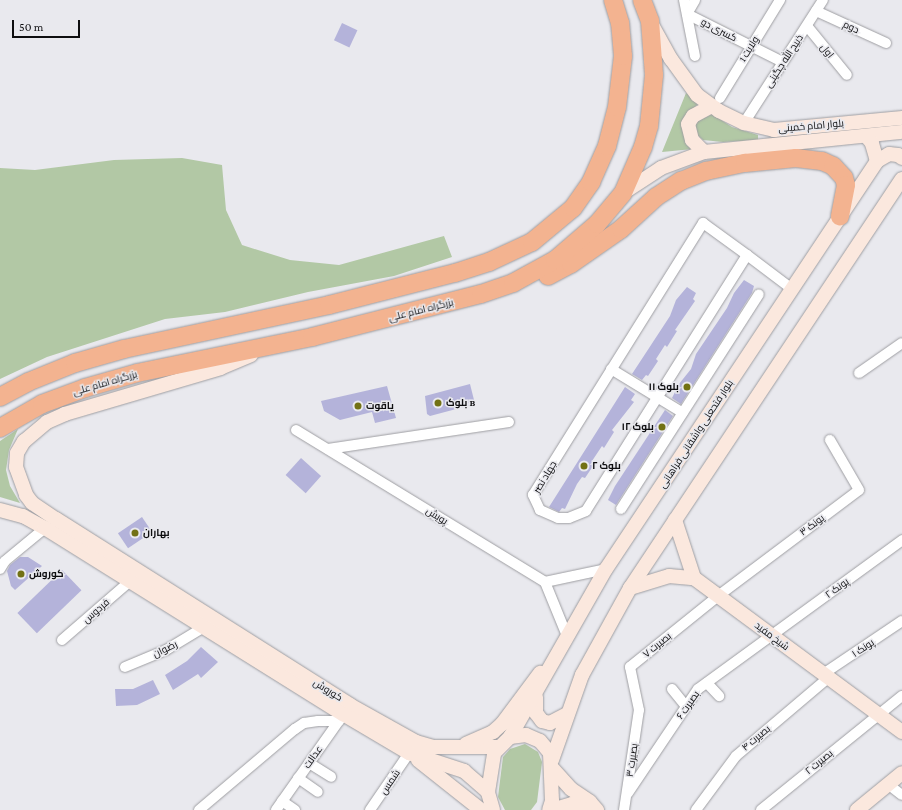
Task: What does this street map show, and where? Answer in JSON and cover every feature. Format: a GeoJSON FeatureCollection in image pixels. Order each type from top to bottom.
{"type":"FeatureCollection","features":[{"type":"Feature","properties":{"kind":"highway"},"geometry":{"type":"LineString","coordinates":[[0,397],[28,382],[75,363],[124,349],[308,310],[348,300],[489,262],[532,242],[573,208],[591,182],[600,164],[617,106],[623,56],[620,23],[613,0]]}},
{"type":"Feature","properties":{"kind":"highway","name":"بزرگراه امام علی"},"geometry":{"type":"LineString","coordinates":[[0,428],[42,404],[85,388],[137,373],[312,337],[481,294],[513,283],[555,260],[597,224],[623,193],[636,167],[649,126],[654,75],[650,21],[642,0]]}},
{"type":"Feature","properties":{"kind":"highway"},"geometry":{"type":"LineString","coordinates":[[481,294],[523,288],[571,264],[621,230],[656,197],[681,181],[706,171],[744,163],[796,158],[822,161],[833,166],[844,178],[846,193],[840,216]]}},
{"type":"Feature","properties":{"kind":"highway"},"geometry":{"type":"LineString","coordinates":[[348,300],[341,309],[341,315],[352,327]]}},
{"type":"Feature","properties":{"kind":"highway"},"geometry":{"type":"LineString","coordinates":[[308,310],[316,322],[312,337]]}},
{"type":"Feature","properties":{"kind":"main road","name":"بلوار امام خمینی"},"geometry":{"type":"LineString","coordinates":[[650,21],[682,75],[697,95],[716,102],[744,123],[774,130],[902,118]]}},
{"type":"Feature","properties":{"kind":"main road"},"geometry":{"type":"LineString","coordinates":[[704,152],[692,140],[688,124],[693,116],[716,102]]}},
{"type":"Feature","properties":{"kind":"main road","name":"بلوار امام خمینی"},"geometry":{"type":"LineString","coordinates":[[623,193],[661,168],[704,152],[902,132]]}},
{"type":"Feature","properties":{"kind":"main road"},"geometry":{"type":"LineString","coordinates":[[866,136],[872,143],[877,161],[889,154],[898,155],[902,158]]}},
{"type":"Feature","properties":{"kind":"main road","name":"بلوار فتحعلی واشقانی فراهانی"},"geometry":{"type":"LineString","coordinates":[[498,747],[510,737],[536,696],[558,651],[606,569],[877,161]]}},
{"type":"Feature","properties":{"kind":"main road"},"geometry":{"type":"LineString","coordinates":[[552,764],[567,714],[582,675],[630,588],[902,179]]}},
{"type":"Feature","properties":{"kind":"main road","name":"کوروش"},"geometry":{"type":"LineString","coordinates":[[275,345],[221,368],[65,414],[47,422],[24,441],[17,453],[16,467],[19,481],[32,503],[344,713],[416,742],[433,747],[498,747]]}},
{"type":"Feature","properties":{"kind":"main road"},"geometry":{"type":"LineString","coordinates":[[23,516],[20,512],[22,504],[32,503]]}},
{"type":"Feature","properties":{"kind":"main road","name":"کوروش"},"geometry":{"type":"LineString","coordinates":[[0,510],[23,516],[45,528],[129,582],[409,753],[464,771],[488,792]]}},
{"type":"Feature","properties":{"kind":"main road"},"geometry":{"type":"LineString","coordinates":[[630,588],[669,576],[694,578],[675,520]]}},
{"type":"Feature","properties":{"kind":"main road","name":"شیخ مفید"},"geometry":{"type":"LineString","coordinates":[[694,578],[902,732]]}},
{"type":"Feature","properties":{"kind":"main road"},"geometry":{"type":"LineString","coordinates":[[453,747],[476,740],[502,724],[558,651]]}},
{"type":"Feature","properties":{"kind":"main road"},"geometry":{"type":"LineString","coordinates":[[536,696],[536,713],[542,721],[550,723],[567,714]]}},
{"type":"Feature","properties":{"kind":"main road"},"geometry":{"type":"LineString","coordinates":[[510,737],[526,735],[540,741],[550,753],[552,764],[551,810],[567,804],[577,805],[585,810]]}},
{"type":"Feature","properties":{"kind":"main road"},"geometry":{"type":"LineString","coordinates":[[489,810],[488,792],[492,760],[498,747]]}},
{"type":"Feature","properties":{"kind":"main road"},"geometry":{"type":"LineString","coordinates":[[409,753],[489,810]]}},
{"type":"Feature","properties":{"kind":"main road"},"geometry":{"type":"LineString","coordinates":[[552,764],[571,789],[590,802],[597,810]]}},
{"type":"Feature","properties":{"kind":"main road"},"geometry":{"type":"LineString","coordinates":[[857,810],[902,773]]}},
{"type":"Feature","properties":{"kind":"street"},"geometry":{"type":"LineString","coordinates":[[684,0],[695,56]]}},
{"type":"Feature","properties":{"kind":"street"},"geometry":{"type":"LineString","coordinates":[[687,14],[695,0]]}},
{"type":"Feature","properties":{"kind":"street","name":"ولایت 1"},"geometry":{"type":"LineString","coordinates":[[716,102],[780,0]]}},
{"type":"Feature","properties":{"kind":"street","name":"ذبیح الله چگینی"},"geometry":{"type":"LineString","coordinates":[[744,123],[823,0]]}},
{"type":"Feature","properties":{"kind":"street","name":"دوم"},"geometry":{"type":"LineString","coordinates":[[816,11],[886,43]]}},
{"type":"Feature","properties":{"kind":"street","name":"کسری دو"},"geometry":{"type":"LineString","coordinates":[[687,14],[783,62]]}},
{"type":"Feature","properties":{"kind":"street","name":"اول"},"geometry":{"type":"LineString","coordinates":[[807,26],[847,75]]}},
{"type":"Feature","properties":{"kind":"street","name":"جهاد نصر"},"geometry":{"type":"LineString","coordinates":[[747,255],[586,511],[569,518],[558,518],[540,510],[533,495],[703,223],[747,255],[792,289]]}},
{"type":"Feature","properties":{"kind":"street"},"geometry":{"type":"LineString","coordinates":[[621,509],[759,294]]}},
{"type":"Feature","properties":{"kind":"street"},"geometry":{"type":"LineString","coordinates":[[859,373],[902,343]]}},
{"type":"Feature","properties":{"kind":"street"},"geometry":{"type":"LineString","coordinates":[[611,369],[683,412]]}},
{"type":"Feature","properties":{"kind":"street"},"geometry":{"type":"LineString","coordinates":[[328,449],[509,422]]}},
{"type":"Feature","properties":{"kind":"street","name":"پویش"},"geometry":{"type":"LineString","coordinates":[[296,430],[545,582]]}},
{"type":"Feature","properties":{"kind":"street","name":"پونک ۳"},"geometry":{"type":"LineString","coordinates":[[718,596],[859,490],[830,440]]}},
{"type":"Feature","properties":{"kind":"street"},"geometry":{"type":"LineString","coordinates":[[0,569],[5,561],[45,528]]}},
{"type":"Feature","properties":{"kind":"street","name":"پونک ۲"},"geometry":{"type":"LineString","coordinates":[[771,635],[902,540]]}},
{"type":"Feature","properties":{"kind":"street"},"geometry":{"type":"LineString","coordinates":[[567,636],[545,582],[606,569]]}},
{"type":"Feature","properties":{"kind":"street","name":"فردوس"},"geometry":{"type":"LineString","coordinates":[[62,640],[129,582]]}},
{"type":"Feature","properties":{"kind":"street","name":"بصیرت ۷"},"geometry":{"type":"LineString","coordinates":[[639,710],[630,667],[718,596]]}},
{"type":"Feature","properties":{"kind":"street","name":"پونک ۱"},"geometry":{"type":"LineString","coordinates":[[826,676],[902,621]]}},
{"type":"Feature","properties":{"kind":"street","name":"رضوان"},"geometry":{"type":"LineString","coordinates":[[125,667],[166,650],[204,628]]}},
{"type":"Feature","properties":{"kind":"street","name":"بصیرت ۶"},"geometry":{"type":"LineString","coordinates":[[627,795],[698,689],[771,635]]}},
{"type":"Feature","properties":{"kind":"street","name":"بصیرت ۴"},"geometry":{"type":"LineString","coordinates":[[696,810],[736,756],[826,676]]}},
{"type":"Feature","properties":{"kind":"street"},"geometry":{"type":"LineString","coordinates":[[707,682],[719,696]]}},
{"type":"Feature","properties":{"kind":"street"},"geometry":{"type":"LineString","coordinates":[[672,689],[686,706]]}},
{"type":"Feature","properties":{"kind":"street","name":"بصیرت ۲"},"geometry":{"type":"LineString","coordinates":[[761,810],[902,696]]}},
{"type":"Feature","properties":{"kind":"street","name":"بصیرت ۳"},"geometry":{"type":"LineString","coordinates":[[624,810],[639,710]]}},
{"type":"Feature","properties":{"kind":"street"},"geometry":{"type":"LineString","coordinates":[[199,810],[295,728],[344,713]]}},
{"type":"Feature","properties":{"kind":"street","name":"عدالت"},"geometry":{"type":"LineString","coordinates":[[276,810],[344,713]]}},
{"type":"Feature","properties":{"kind":"street","name":"شمس"},"geometry":{"type":"LineString","coordinates":[[374,809],[409,753]]}},
{"type":"Feature","properties":{"kind":"street"},"geometry":{"type":"LineString","coordinates":[[309,763],[331,777]]}},
{"type":"Feature","properties":{"kind":"street"},"geometry":{"type":"LineString","coordinates":[[298,778],[318,792]]}},
{"type":"Feature","properties":{"kind":"street"},"geometry":{"type":"LineString","coordinates":[[889,784],[902,795]]}},
{"type":"Feature","properties":{"kind":"street"},"geometry":{"type":"LineString","coordinates":[[282,801],[295,810]]}},
{"type":"Feature","properties":{"kind":"green space"},"geometry":{"type":"Polygon","coordinates":[[[686,93],[699,102],[685,120],[693,149],[662,152],[686,93]]]}},
{"type":"Feature","properties":{"kind":"green space"},"geometry":{"type":"Polygon","coordinates":[[[712,114],[732,127],[758,135],[758,140],[723,142],[703,140],[695,133],[695,122],[712,114]]]}},
{"type":"Feature","properties":{"kind":"green space"},"geometry":{"type":"Polygon","coordinates":[[[182,158],[222,165],[226,210],[242,245],[290,260],[339,265],[444,236],[452,257],[394,276],[308,292],[225,312],[165,319],[47,357],[0,379],[0,168],[35,170],[114,160],[182,158]]]}},
{"type":"Feature","properties":{"kind":"green space"},"geometry":{"type":"Polygon","coordinates":[[[18,429],[9,450],[6,470],[10,486],[20,503],[0,497],[0,441],[18,429]]]}},
{"type":"Feature","properties":{"kind":"green space"},"geometry":{"type":"Polygon","coordinates":[[[525,744],[538,752],[542,762],[537,802],[531,810],[505,810],[498,797],[503,757],[510,749],[525,744]]]}},
{"type":"Feature","properties":{"kind":"building"},"geometry":{"type":"Polygon","coordinates":[[[342,23],[357,30],[349,47],[334,40],[342,23]]]}},
{"type":"Feature","properties":{"kind":"building"},"geometry":{"type":"Polygon","coordinates":[[[744,280],[754,286],[752,293],[681,404],[672,398],[679,384],[691,369],[696,354],[727,308],[734,293],[744,280]]]}},
{"type":"Feature","properties":{"kind":"building"},"geometry":{"type":"Polygon","coordinates":[[[687,287],[696,293],[693,299],[695,301],[675,330],[677,331],[667,347],[665,345],[656,359],[658,361],[648,376],[646,375],[642,380],[632,374],[670,316],[676,300],[687,287]]]}},
{"type":"Feature","properties":{"kind":"building"},"geometry":{"type":"Polygon","coordinates":[[[470,384],[475,404],[430,416],[427,414],[425,396],[470,384]]]}},
{"type":"Feature","properties":{"kind":"building","name":"یاقوت"},"geometry":{"type":"Polygon","coordinates":[[[387,386],[396,418],[375,423],[372,412],[340,420],[324,411],[321,401],[387,386]]]}},
{"type":"Feature","properties":{"kind":"building"},"geometry":{"type":"Polygon","coordinates":[[[625,387],[635,394],[631,400],[634,402],[612,430],[614,432],[604,448],[602,446],[592,461],[595,463],[585,478],[582,477],[577,484],[565,509],[562,508],[559,512],[549,507],[625,387]]]}},
{"type":"Feature","properties":{"kind":"building"},"geometry":{"type":"Polygon","coordinates":[[[665,410],[673,416],[616,505],[608,500],[615,486],[665,410]]]}},
{"type":"Feature","properties":{"kind":"building"},"geometry":{"type":"Polygon","coordinates":[[[301,458],[321,476],[306,493],[286,475],[301,458]]]}},
{"type":"Feature","properties":{"kind":"building","name":"بهاران"},"geometry":{"type":"Polygon","coordinates":[[[142,517],[152,532],[128,548],[118,533],[142,517]]]}},
{"type":"Feature","properties":{"kind":"building","name":"کوروش"},"geometry":{"type":"Polygon","coordinates":[[[20,557],[28,557],[42,566],[15,590],[11,586],[7,571],[10,565],[20,557]]]}},
{"type":"Feature","properties":{"kind":"building"},"geometry":{"type":"Polygon","coordinates":[[[62,570],[81,590],[37,633],[17,613],[62,570]]]}},
{"type":"Feature","properties":{"kind":"building"},"geometry":{"type":"Polygon","coordinates":[[[201,647],[218,662],[201,678],[198,674],[173,690],[165,675],[187,661],[201,647]]]}},
{"type":"Feature","properties":{"kind":"building"},"geometry":{"type":"Polygon","coordinates":[[[153,680],[160,694],[137,705],[116,706],[115,689],[133,689],[153,680]]]}},
{"type":"Feature","properties":{"kind":"place","name":"بلوک ۱۱"},"geometry":{"type":"Point","coordinates":[687,387]}},
{"type":"Feature","properties":{"kind":"place","name":"بلوک B"},"geometry":{"type":"Point","coordinates":[438,403]}},
{"type":"Feature","properties":{"kind":"place","name":"یاقوت"},"geometry":{"type":"Point","coordinates":[358,406]}},
{"type":"Feature","properties":{"kind":"place","name":"بلوک ۱۲"},"geometry":{"type":"Point","coordinates":[662,427]}},
{"type":"Feature","properties":{"kind":"place","name":"بلوک ۲"},"geometry":{"type":"Point","coordinates":[584,466]}},
{"type":"Feature","properties":{"kind":"place","name":"بهاران"},"geometry":{"type":"Point","coordinates":[135,533]}},
{"type":"Feature","properties":{"kind":"place","name":"کوروش"},"geometry":{"type":"Point","coordinates":[21,574]}}]}
